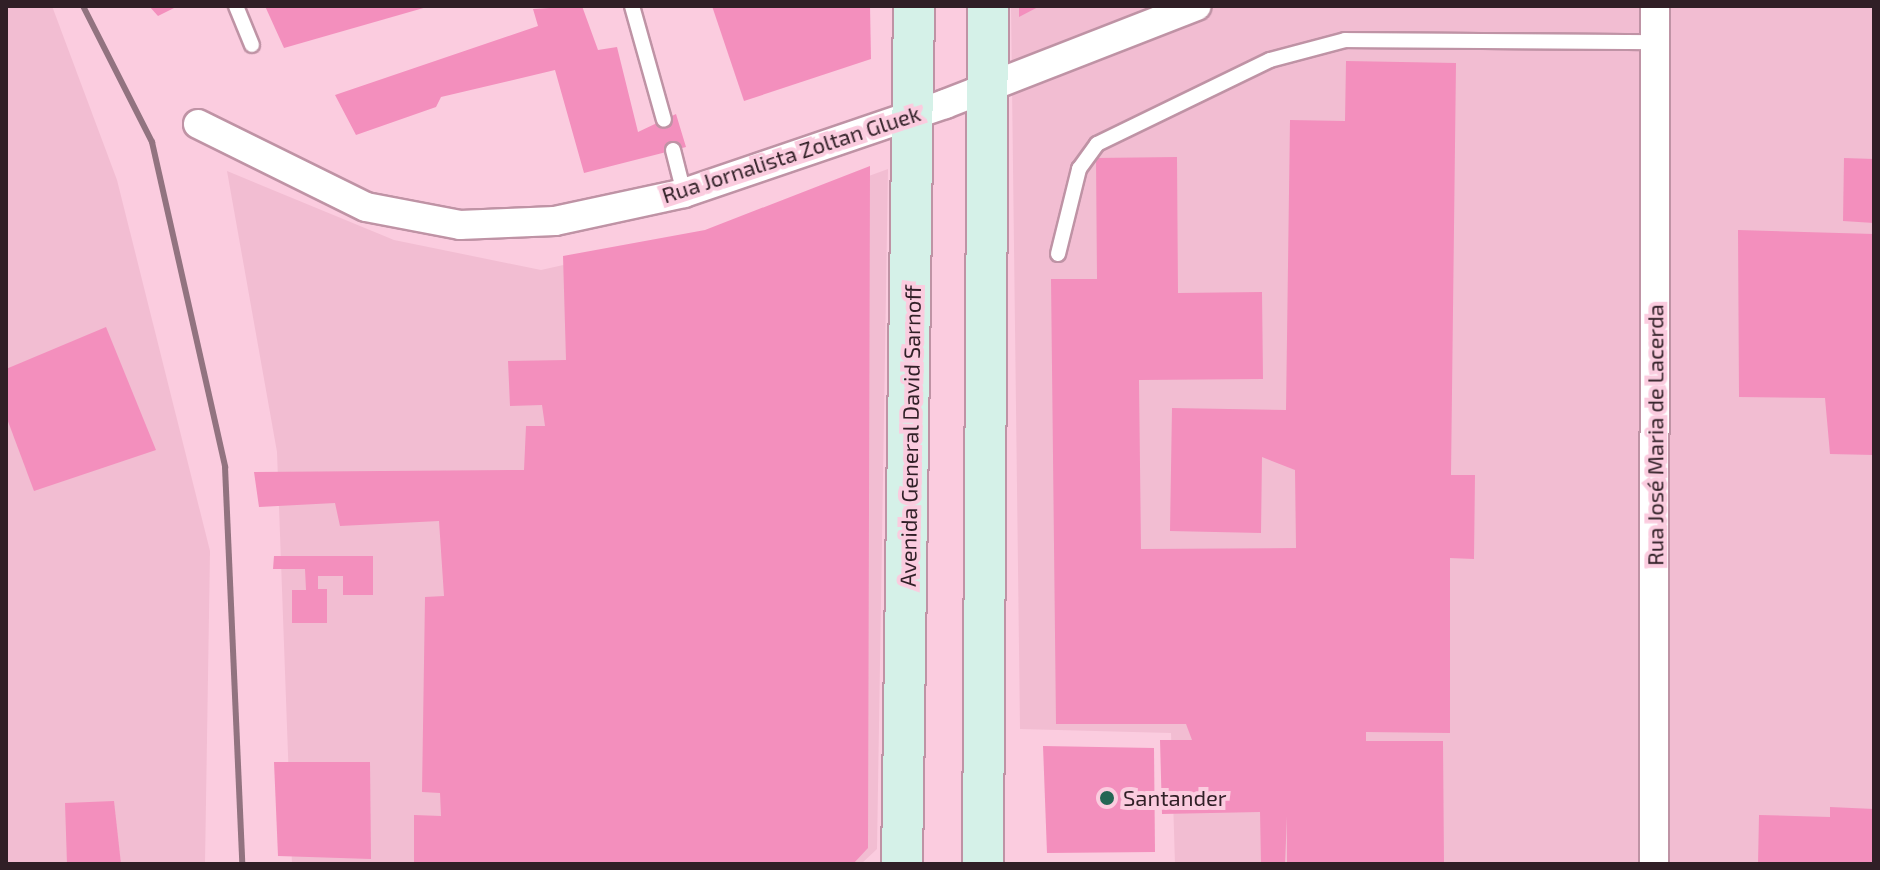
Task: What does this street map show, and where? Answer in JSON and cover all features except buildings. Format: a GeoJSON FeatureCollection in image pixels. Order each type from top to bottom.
{"type":"FeatureCollection","features":[{"type":"Feature","properties":{"kind":"main road","name":"Avenida General David Sarnoff"},"geometry":{"type":"LineString","coordinates":[[902,864],[914,6]]}},
{"type":"Feature","properties":{"kind":"main road"},"geometry":{"type":"LineString","coordinates":[[983,864],[988,6]]}},
{"type":"Feature","properties":{"kind":"street","name":"Rua Jornalista Zoltan Gluek"},"geometry":{"type":"LineString","coordinates":[[198,124],[366,207],[460,225],[555,221],[684,193],[989,87],[1197,6]]}},
{"type":"Feature","properties":{"kind":"street","name":"Rua José Maria de Lacerda"},"geometry":{"type":"LineString","coordinates":[[1654,864],[1655,6]]}},
{"type":"Feature","properties":{"kind":"lane"},"geometry":{"type":"LineString","coordinates":[[236,6],[252,45]]}},
{"type":"Feature","properties":{"kind":"lane"},"geometry":{"type":"LineString","coordinates":[[632,6],[664,120]]}},
{"type":"Feature","properties":{"kind":"lane"},"geometry":{"type":"LineString","coordinates":[[1058,254],[1079,169],[1097,144],[1270,60],[1345,40],[1655,42]]}},
{"type":"Feature","properties":{"kind":"lane"},"geometry":{"type":"LineString","coordinates":[[673,150],[684,193]]}},
{"type":"Feature","properties":{"kind":"shaded area"},"geometry":{"type":"Polygon","coordinates":[[[6,6],[52,6],[117,180],[210,551],[205,864],[6,864],[6,6]]]}},
{"type":"Feature","properties":{"kind":"shaded area"},"geometry":{"type":"Polygon","coordinates":[[[1011,6],[1874,6],[1874,864],[1175,864],[1171,733],[1020,729],[1011,6]]]}},
{"type":"Feature","properties":{"kind":"shaded area"},"geometry":{"type":"Polygon","coordinates":[[[888,169],[877,849],[861,864],[292,864],[277,452],[227,171],[394,240],[541,270],[724,229],[888,169]]]}},
{"type":"Feature","properties":{"kind":"railway"},"geometry":{"type":"LineString","coordinates":[[83,6],[152,142],[225,467],[242,864]]}},
{"type":"Feature","properties":{"kind":"place","name":"Santander"},"geometry":{"type":"Point","coordinates":[1107,798]}}]}
